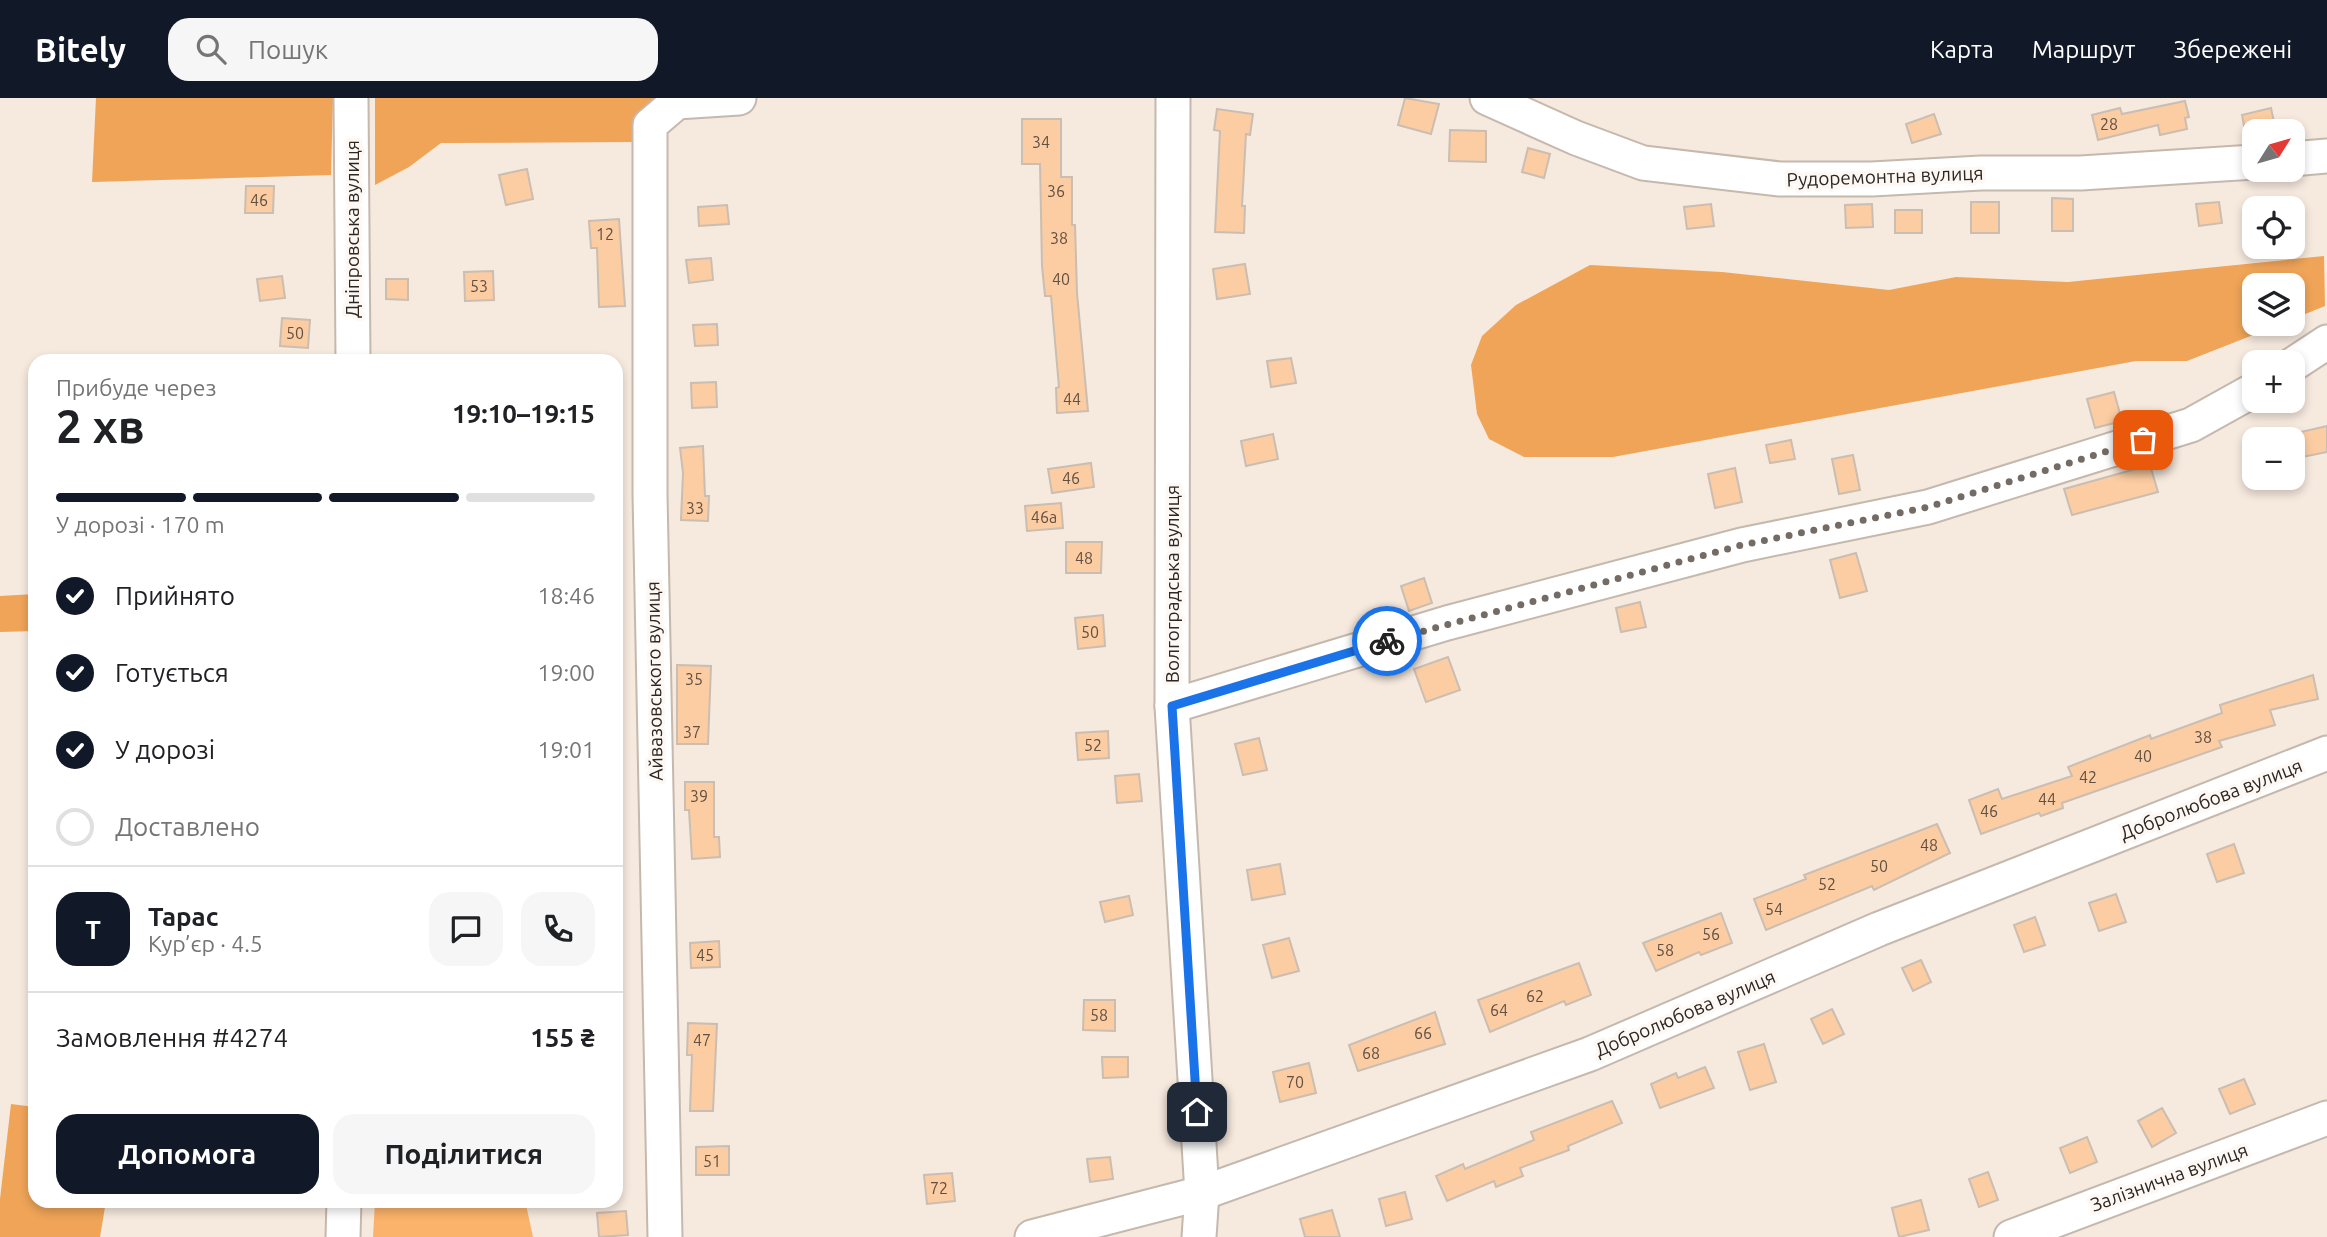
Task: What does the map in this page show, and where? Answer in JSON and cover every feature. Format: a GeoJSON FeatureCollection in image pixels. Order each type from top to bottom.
{"type":"FeatureCollection","features":[{"type":"Feature","properties":{"kind":"street","name":"Дніпровська вулиця"},"geometry":{"type":"LineString","coordinates":[[351,98],[353,354]]}},
{"type":"Feature","properties":{"kind":"street","name":"Айвазовського вулиця"},"geometry":{"type":"LineString","coordinates":[[665,1237],[650,494],[650,125],[677,102],[739,98]]}},
{"type":"Feature","properties":{"kind":"street","name":"Волгоградська вулиця"},"geometry":{"type":"LineString","coordinates":[[1172,98],[1172,706],[1202,1193],[1199,1237]]}},
{"type":"Feature","properties":{"kind":"street","name":"Рудоремонтна вулиця"},"geometry":{"type":"LineString","coordinates":[[1487,98],[1576,138],[1643,163],[1780,179],[1872,180],[1981,173],[2081,173],[2242,163]]}},
{"type":"Feature","properties":{"kind":"street"},"geometry":{"type":"LineString","coordinates":[[2305,158],[2327,156]]}},
{"type":"Feature","properties":{"kind":"street"},"geometry":{"type":"LineString","coordinates":[[2305,356],[2327,342]]}},
{"type":"Feature","properties":{"kind":"street"},"geometry":{"type":"LineString","coordinates":[[1172,706],[1447,623],[1742,545],[1928,507],[2191,425],[2242,397]]}},
{"type":"Feature","properties":{"kind":"street","name":"Добролюбова вулиця"},"geometry":{"type":"LineString","coordinates":[[1032,1237],[1202,1193],[1590,1054],[1879,929],[2327,754]]}},
{"type":"Feature","properties":{"kind":"street","name":"Залізнична вулиця"},"geometry":{"type":"LineString","coordinates":[[2011,1237],[2070,1227],[2327,1118]]}},
{"type":"Feature","properties":{"kind":"street"},"geometry":{"type":"LineString","coordinates":[[343,1237],[344,1208]]}},
{"type":"Feature","properties":{"kind":"shaded area"},"geometry":{"type":"Polygon","coordinates":[[[96,98],[333,98],[331,175],[92,182],[96,98]]]}},
{"type":"Feature","properties":{"kind":"shaded area"},"geometry":{"type":"Polygon","coordinates":[[[375,98],[661,98],[635,142],[441,143],[409,167],[375,185],[375,98]]]}},
{"type":"Feature","properties":{"kind":"shaded area"},"geometry":{"type":"Polygon","coordinates":[[[2324,256],[2325,306],[2305,314],[2305,273],[2242,273],[2242,336],[2251,336],[2187,361],[2136,361],[1613,457],[1524,457],[1489,439],[1477,414],[1471,365],[1482,336],[1516,305],[1590,265],[1722,272],[1889,290],[1956,277],[2068,282],[2324,256]]]}},
{"type":"Feature","properties":{"kind":"shaded area"},"geometry":{"type":"Polygon","coordinates":[[[28,594],[28,631],[0,632],[0,596],[28,594]]]}},
{"type":"Feature","properties":{"kind":"shaded area"},"geometry":{"type":"Polygon","coordinates":[[[11,1104],[28,1106],[28,1208],[105,1208],[100,1237],[0,1237],[0,1199],[11,1104]]]}},
{"type":"Feature","properties":{"kind":"shaded area"},"geometry":{"type":"Polygon","coordinates":[[[375,1208],[527,1208],[533,1237],[373,1237],[375,1208]]]}},
{"type":"Feature","properties":{"kind":"building"},"geometry":{"type":"Polygon","coordinates":[[[1405,98],[1439,104],[1431,134],[1398,125],[1405,98]]]}},
{"type":"Feature","properties":{"kind":"building"},"geometry":{"type":"Polygon","coordinates":[[[2185,101],[2189,117],[2185,118],[2187,129],[2160,135],[2158,125],[2098,140],[2092,115],[2120,108],[2122,114],[2185,101]]]}},
{"type":"Feature","properties":{"kind":"building"},"geometry":{"type":"Polygon","coordinates":[[[2271,108],[2273,119],[2243,119],[2242,115],[2271,108]]]}},
{"type":"Feature","properties":{"kind":"building"},"geometry":{"type":"Polygon","coordinates":[[[1217,109],[1253,114],[1250,135],[1246,134],[1242,206],[1245,206],[1244,233],[1215,232],[1220,131],[1214,130],[1217,109]]]}},
{"type":"Feature","properties":{"kind":"building"},"geometry":{"type":"Polygon","coordinates":[[[1934,114],[1941,134],[1912,143],[1906,124],[1934,114]]]}},
{"type":"Feature","properties":{"kind":"building"},"geometry":{"type":"Polygon","coordinates":[[[1022,119],[1061,119],[1061,177],[1072,177],[1072,225],[1075,225],[1077,293],[1088,411],[1057,413],[1056,388],[1059,387],[1051,296],[1045,296],[1042,266],[1040,164],[1022,164],[1022,119]]]}},
{"type":"Feature","properties":{"kind":"building"},"geometry":{"type":"Polygon","coordinates":[[[1450,130],[1486,131],[1486,162],[1449,161],[1450,130]]]}},
{"type":"Feature","properties":{"kind":"building"},"geometry":{"type":"Polygon","coordinates":[[[1528,148],[1550,154],[1544,178],[1522,172],[1528,148]]]}},
{"type":"Feature","properties":{"kind":"building"},"geometry":{"type":"Polygon","coordinates":[[[527,169],[533,199],[506,205],[499,175],[527,169]]]}},
{"type":"Feature","properties":{"kind":"building"},"geometry":{"type":"Polygon","coordinates":[[[246,186],[274,186],[273,213],[245,213],[246,186]]]}},
{"type":"Feature","properties":{"kind":"building"},"geometry":{"type":"Polygon","coordinates":[[[2052,198],[2073,199],[2073,231],[2052,231],[2052,198]]]}},
{"type":"Feature","properties":{"kind":"building"},"geometry":{"type":"Polygon","coordinates":[[[1971,202],[1999,202],[1999,233],[1971,233],[1971,202]]]}},
{"type":"Feature","properties":{"kind":"building"},"geometry":{"type":"Polygon","coordinates":[[[2219,202],[2222,223],[2199,226],[2196,204],[2219,202]]]}},
{"type":"Feature","properties":{"kind":"building"},"geometry":{"type":"Polygon","coordinates":[[[1711,204],[1714,226],[1687,229],[1684,207],[1711,204]]]}},
{"type":"Feature","properties":{"kind":"building"},"geometry":{"type":"Polygon","coordinates":[[[1872,204],[1873,227],[1846,228],[1845,205],[1872,204]]]}},
{"type":"Feature","properties":{"kind":"building"},"geometry":{"type":"Polygon","coordinates":[[[727,205],[729,224],[699,226],[698,207],[727,205]]]}},
{"type":"Feature","properties":{"kind":"building"},"geometry":{"type":"Polygon","coordinates":[[[1895,210],[1922,210],[1922,233],[1895,233],[1895,210]]]}},
{"type":"Feature","properties":{"kind":"building"},"geometry":{"type":"Polygon","coordinates":[[[619,219],[625,306],[599,307],[597,248],[591,248],[589,221],[619,219]]]}},
{"type":"Feature","properties":{"kind":"building"},"geometry":{"type":"Polygon","coordinates":[[[711,258],[713,280],[689,283],[686,260],[711,258]]]}},
{"type":"Feature","properties":{"kind":"building"},"geometry":{"type":"Polygon","coordinates":[[[1245,264],[1250,294],[1217,299],[1213,269],[1245,264]]]}},
{"type":"Feature","properties":{"kind":"building"},"geometry":{"type":"Polygon","coordinates":[[[493,271],[494,300],[465,301],[464,272],[493,271]]]}},
{"type":"Feature","properties":{"kind":"building"},"geometry":{"type":"Polygon","coordinates":[[[282,276],[285,298],[260,301],[257,279],[282,276]]]}},
{"type":"Feature","properties":{"kind":"building"},"geometry":{"type":"Polygon","coordinates":[[[386,279],[408,279],[408,300],[386,299],[386,279]]]}},
{"type":"Feature","properties":{"kind":"building"},"geometry":{"type":"Polygon","coordinates":[[[282,318],[310,320],[308,348],[280,346],[282,318]]]}},
{"type":"Feature","properties":{"kind":"building"},"geometry":{"type":"Polygon","coordinates":[[[717,324],[718,345],[695,346],[693,325],[717,324]]]}},
{"type":"Feature","properties":{"kind":"building"},"geometry":{"type":"Polygon","coordinates":[[[1291,358],[1296,383],[1271,387],[1267,361],[1291,358]]]}},
{"type":"Feature","properties":{"kind":"building"},"geometry":{"type":"Polygon","coordinates":[[[716,382],[717,407],[692,408],[691,383],[716,382]]]}},
{"type":"Feature","properties":{"kind":"building"},"geometry":{"type":"Polygon","coordinates":[[[2114,392],[2122,421],[2095,428],[2087,399],[2114,392]]]}},
{"type":"Feature","properties":{"kind":"building"},"geometry":{"type":"Polygon","coordinates":[[[2327,426],[2327,452],[2305,456],[2305,431],[2327,426]]]}},
{"type":"Feature","properties":{"kind":"building"},"geometry":{"type":"Polygon","coordinates":[[[1273,434],[1278,459],[1246,466],[1241,441],[1273,434]]]}},
{"type":"Feature","properties":{"kind":"building"},"geometry":{"type":"Polygon","coordinates":[[[1791,440],[1795,459],[1770,463],[1766,445],[1791,440]]]}},
{"type":"Feature","properties":{"kind":"building"},"geometry":{"type":"Polygon","coordinates":[[[703,446],[705,496],[709,496],[708,521],[681,520],[683,473],[680,448],[703,446]]]}},
{"type":"Feature","properties":{"kind":"building"},"geometry":{"type":"Polygon","coordinates":[[[1853,455],[1860,490],[1839,494],[1832,459],[1853,455]]]}},
{"type":"Feature","properties":{"kind":"building"},"geometry":{"type":"Polygon","coordinates":[[[1091,463],[1094,487],[1052,493],[1048,469],[1091,463]]]}},
{"type":"Feature","properties":{"kind":"building"},"geometry":{"type":"Polygon","coordinates":[[[2150,465],[2158,492],[2072,515],[2064,489],[2150,465]]]}},
{"type":"Feature","properties":{"kind":"building"},"geometry":{"type":"Polygon","coordinates":[[[1735,468],[1742,502],[1715,508],[1708,474],[1735,468]]]}},
{"type":"Feature","properties":{"kind":"building"},"geometry":{"type":"Polygon","coordinates":[[[1061,503],[1063,528],[1027,531],[1025,506],[1061,503]]]}},
{"type":"Feature","properties":{"kind":"building"},"geometry":{"type":"Polygon","coordinates":[[[1066,542],[1102,542],[1101,573],[1066,573],[1066,542]]]}},
{"type":"Feature","properties":{"kind":"building"},"geometry":{"type":"Polygon","coordinates":[[[1856,553],[1867,591],[1840,598],[1830,560],[1856,553]]]}},
{"type":"Feature","properties":{"kind":"building"},"geometry":{"type":"Polygon","coordinates":[[[1424,578],[1432,603],[1409,611],[1401,586],[1424,578]]]}},
{"type":"Feature","properties":{"kind":"building"},"geometry":{"type":"Polygon","coordinates":[[[1640,602],[1646,627],[1621,632],[1616,608],[1640,602]]]}},
{"type":"Feature","properties":{"kind":"building"},"geometry":{"type":"Polygon","coordinates":[[[1103,615],[1105,646],[1078,649],[1075,618],[1103,615]]]}},
{"type":"Feature","properties":{"kind":"building"},"geometry":{"type":"Polygon","coordinates":[[[1448,657],[1460,690],[1426,702],[1414,669],[1448,657]]]}},
{"type":"Feature","properties":{"kind":"building"},"geometry":{"type":"Polygon","coordinates":[[[677,665],[711,666],[708,744],[677,744],[677,665]]]}},
{"type":"Feature","properties":{"kind":"building"},"geometry":{"type":"Polygon","coordinates":[[[2313,675],[2318,699],[2270,710],[2275,725],[2219,741],[2222,747],[2062,803],[2063,808],[2041,816],[2039,813],[1981,834],[1969,800],[1998,789],[2002,799],[2072,776],[2068,767],[2150,735],[2151,739],[2222,713],[2220,705],[2313,675]]]}},
{"type":"Feature","properties":{"kind":"building"},"geometry":{"type":"Polygon","coordinates":[[[1108,731],[1109,758],[1078,760],[1076,733],[1108,731]]]}},
{"type":"Feature","properties":{"kind":"building"},"geometry":{"type":"Polygon","coordinates":[[[1259,738],[1267,770],[1243,775],[1235,744],[1259,738]]]}},
{"type":"Feature","properties":{"kind":"building"},"geometry":{"type":"Polygon","coordinates":[[[1139,774],[1142,801],[1117,803],[1115,776],[1139,774]]]}},
{"type":"Feature","properties":{"kind":"building"},"geometry":{"type":"Polygon","coordinates":[[[685,782],[714,782],[714,837],[719,837],[720,857],[692,859],[689,810],[685,810],[685,782]]]}},
{"type":"Feature","properties":{"kind":"building"},"geometry":{"type":"Polygon","coordinates":[[[1937,824],[1950,853],[1874,890],[1872,886],[1766,930],[1754,899],[1806,879],[1804,875],[1937,824]]]}},
{"type":"Feature","properties":{"kind":"building"},"geometry":{"type":"Polygon","coordinates":[[[2234,844],[2244,873],[2217,882],[2207,854],[2234,844]]]}},
{"type":"Feature","properties":{"kind":"building"},"geometry":{"type":"Polygon","coordinates":[[[1280,864],[1285,894],[1252,900],[1247,870],[1280,864]]]}},
{"type":"Feature","properties":{"kind":"building"},"geometry":{"type":"Polygon","coordinates":[[[2116,894],[2126,922],[2099,931],[2089,903],[2116,894]]]}},
{"type":"Feature","properties":{"kind":"building"},"geometry":{"type":"Polygon","coordinates":[[[1129,896],[1133,915],[1105,922],[1100,902],[1129,896]]]}},
{"type":"Feature","properties":{"kind":"building"},"geometry":{"type":"Polygon","coordinates":[[[1721,913],[1732,943],[1701,955],[1699,952],[1656,971],[1643,943],[1721,913]]]}},
{"type":"Feature","properties":{"kind":"building"},"geometry":{"type":"Polygon","coordinates":[[[2035,917],[2045,945],[2024,952],[2014,925],[2035,917]]]}},
{"type":"Feature","properties":{"kind":"building"},"geometry":{"type":"Polygon","coordinates":[[[1289,938],[1299,971],[1272,978],[1263,945],[1289,938]]]}},
{"type":"Feature","properties":{"kind":"building"},"geometry":{"type":"Polygon","coordinates":[[[719,941],[720,967],[691,968],[690,943],[719,941]]]}},
{"type":"Feature","properties":{"kind":"building"},"geometry":{"type":"Polygon","coordinates":[[[1921,960],[1931,982],[1913,991],[1902,968],[1921,960]]]}},
{"type":"Feature","properties":{"kind":"building"},"geometry":{"type":"Polygon","coordinates":[[[1579,963],[1591,995],[1566,1005],[1564,1001],[1490,1032],[1478,1000],[1579,963]]]}},
{"type":"Feature","properties":{"kind":"building"},"geometry":{"type":"Polygon","coordinates":[[[1084,1000],[1115,1000],[1115,1031],[1083,1030],[1084,1000]]]}},
{"type":"Feature","properties":{"kind":"building"},"geometry":{"type":"Polygon","coordinates":[[[1832,1009],[1844,1034],[1823,1044],[1811,1019],[1832,1009]]]}},
{"type":"Feature","properties":{"kind":"building"},"geometry":{"type":"Polygon","coordinates":[[[1435,1012],[1445,1044],[1358,1071],[1349,1045],[1435,1012]]]}},
{"type":"Feature","properties":{"kind":"building"},"geometry":{"type":"Polygon","coordinates":[[[688,1023],[717,1024],[713,1111],[690,1111],[692,1055],[687,1055],[688,1023]]]}},
{"type":"Feature","properties":{"kind":"building"},"geometry":{"type":"Polygon","coordinates":[[[1764,1044],[1776,1082],[1750,1090],[1738,1052],[1764,1044]]]}},
{"type":"Feature","properties":{"kind":"building"},"geometry":{"type":"Polygon","coordinates":[[[1102,1057],[1128,1057],[1128,1077],[1103,1078],[1102,1057]]]}},
{"type":"Feature","properties":{"kind":"building"},"geometry":{"type":"Polygon","coordinates":[[[1309,1063],[1316,1093],[1280,1102],[1273,1072],[1309,1063]]]}},
{"type":"Feature","properties":{"kind":"building"},"geometry":{"type":"Polygon","coordinates":[[[1705,1067],[1714,1088],[1660,1108],[1651,1084],[1676,1073],[1678,1078],[1705,1067]]]}},
{"type":"Feature","properties":{"kind":"building"},"geometry":{"type":"Polygon","coordinates":[[[2244,1079],[2255,1104],[2230,1114],[2219,1089],[2244,1079]]]}},
{"type":"Feature","properties":{"kind":"building"},"geometry":{"type":"Polygon","coordinates":[[[1612,1101],[1622,1123],[1568,1146],[1569,1150],[1520,1168],[1523,1176],[1496,1187],[1494,1181],[1447,1201],[1436,1176],[1463,1164],[1465,1169],[1534,1140],[1531,1132],[1612,1101]]]}},
{"type":"Feature","properties":{"kind":"building"},"geometry":{"type":"Polygon","coordinates":[[[2162,1108],[2176,1133],[2152,1147],[2138,1121],[2162,1108]]]}},
{"type":"Feature","properties":{"kind":"building"},"geometry":{"type":"Polygon","coordinates":[[[2087,1137],[2097,1162],[2070,1173],[2060,1148],[2087,1137]]]}},
{"type":"Feature","properties":{"kind":"building"},"geometry":{"type":"Polygon","coordinates":[[[729,1146],[729,1175],[696,1175],[696,1147],[729,1146]]]}},
{"type":"Feature","properties":{"kind":"building"},"geometry":{"type":"Polygon","coordinates":[[[1110,1157],[1113,1179],[1090,1182],[1087,1159],[1110,1157]]]}},
{"type":"Feature","properties":{"kind":"building"},"geometry":{"type":"Polygon","coordinates":[[[1988,1172],[1998,1200],[1979,1207],[1969,1179],[1988,1172]]]}},
{"type":"Feature","properties":{"kind":"building"},"geometry":{"type":"Polygon","coordinates":[[[952,1173],[955,1201],[927,1204],[924,1175],[952,1173]]]}},
{"type":"Feature","properties":{"kind":"building"},"geometry":{"type":"Polygon","coordinates":[[[1405,1192],[1412,1219],[1386,1226],[1379,1199],[1405,1192]]]}},
{"type":"Feature","properties":{"kind":"building"},"geometry":{"type":"Polygon","coordinates":[[[1921,1200],[1929,1230],[1899,1237],[1892,1208],[1921,1200]]]}},
{"type":"Feature","properties":{"kind":"building"},"geometry":{"type":"Polygon","coordinates":[[[1332,1210],[1340,1237],[1305,1237],[1300,1219],[1332,1210]]]}},
{"type":"Feature","properties":{"kind":"building"},"geometry":{"type":"Polygon","coordinates":[[[626,1211],[628,1235],[599,1237],[597,1213],[626,1211]]]}},
{"type":"Feature","properties":{"kind":"way so far"},"geometry":{"type":"LineString","coordinates":[[1387,641],[1742,545],[1842,527],[1928,507],[2143,440]]}},
{"type":"Feature","properties":{"kind":"route"},"geometry":{"type":"LineString","coordinates":[[1197,1112],[1172,706],[1387,641]]}}]}
